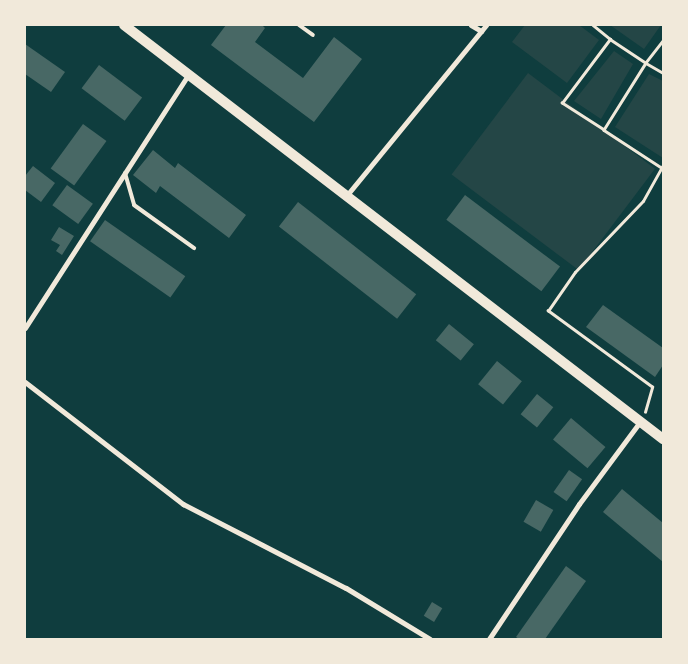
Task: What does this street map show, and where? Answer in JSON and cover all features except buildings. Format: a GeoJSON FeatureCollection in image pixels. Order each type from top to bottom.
{"type":"FeatureCollection","features":[{"type":"Feature","properties":{"kind":"main road"},"geometry":{"type":"LineString","coordinates":[[124,25],[642,420],[663,438]]}},
{"type":"Feature","properties":{"kind":"street"},"geometry":{"type":"LineString","coordinates":[[471,25],[481,31]]}},
{"type":"Feature","properties":{"kind":"street"},"geometry":{"type":"LineString","coordinates":[[347,195],[486,25]]}},
{"type":"Feature","properties":{"kind":"street"},"geometry":{"type":"LineString","coordinates":[[25,328],[188,75]]}},
{"type":"Feature","properties":{"kind":"street"},"geometry":{"type":"LineString","coordinates":[[25,382],[183,504],[346,588],[430,639]]}},
{"type":"Feature","properties":{"kind":"street"},"geometry":{"type":"LineString","coordinates":[[489,639],[579,504],[642,420]]}},
{"type":"Feature","properties":{"kind":"lane"},"geometry":{"type":"LineString","coordinates":[[299,25],[313,35]]}},
{"type":"Feature","properties":{"kind":"lane"},"geometry":{"type":"LineString","coordinates":[[125,174],[134,205],[194,248]]}},
{"type":"Feature","properties":{"kind":"path"},"geometry":{"type":"LineString","coordinates":[[593,25],[610,39],[663,72]]}},
{"type":"Feature","properties":{"kind":"path"},"geometry":{"type":"LineString","coordinates":[[610,39],[562,103],[662,167],[643,201],[575,272],[548,311],[652,387],[642,420]]}},
{"type":"Feature","properties":{"kind":"path"},"geometry":{"type":"LineString","coordinates":[[604,130],[646,63],[663,41]]}},
{"type":"Feature","properties":{"kind":"shaded area"},"geometry":{"type":"Polygon","coordinates":[[[525,25],[579,25],[599,40],[567,83],[512,42],[525,25]]]}},
{"type":"Feature","properties":{"kind":"shaded area"},"geometry":{"type":"Polygon","coordinates":[[[610,25],[661,25],[644,49],[610,25]]]}},
{"type":"Feature","properties":{"kind":"shaded area"},"geometry":{"type":"Polygon","coordinates":[[[614,51],[633,64],[601,119],[574,101],[614,51]]]}},
{"type":"Feature","properties":{"kind":"shaded area"},"geometry":{"type":"Polygon","coordinates":[[[528,73],[655,169],[579,270],[452,174],[528,73]]]}},
{"type":"Feature","properties":{"kind":"shaded area"},"geometry":{"type":"Polygon","coordinates":[[[649,74],[663,81],[663,158],[615,127],[649,74]]]}}]}
